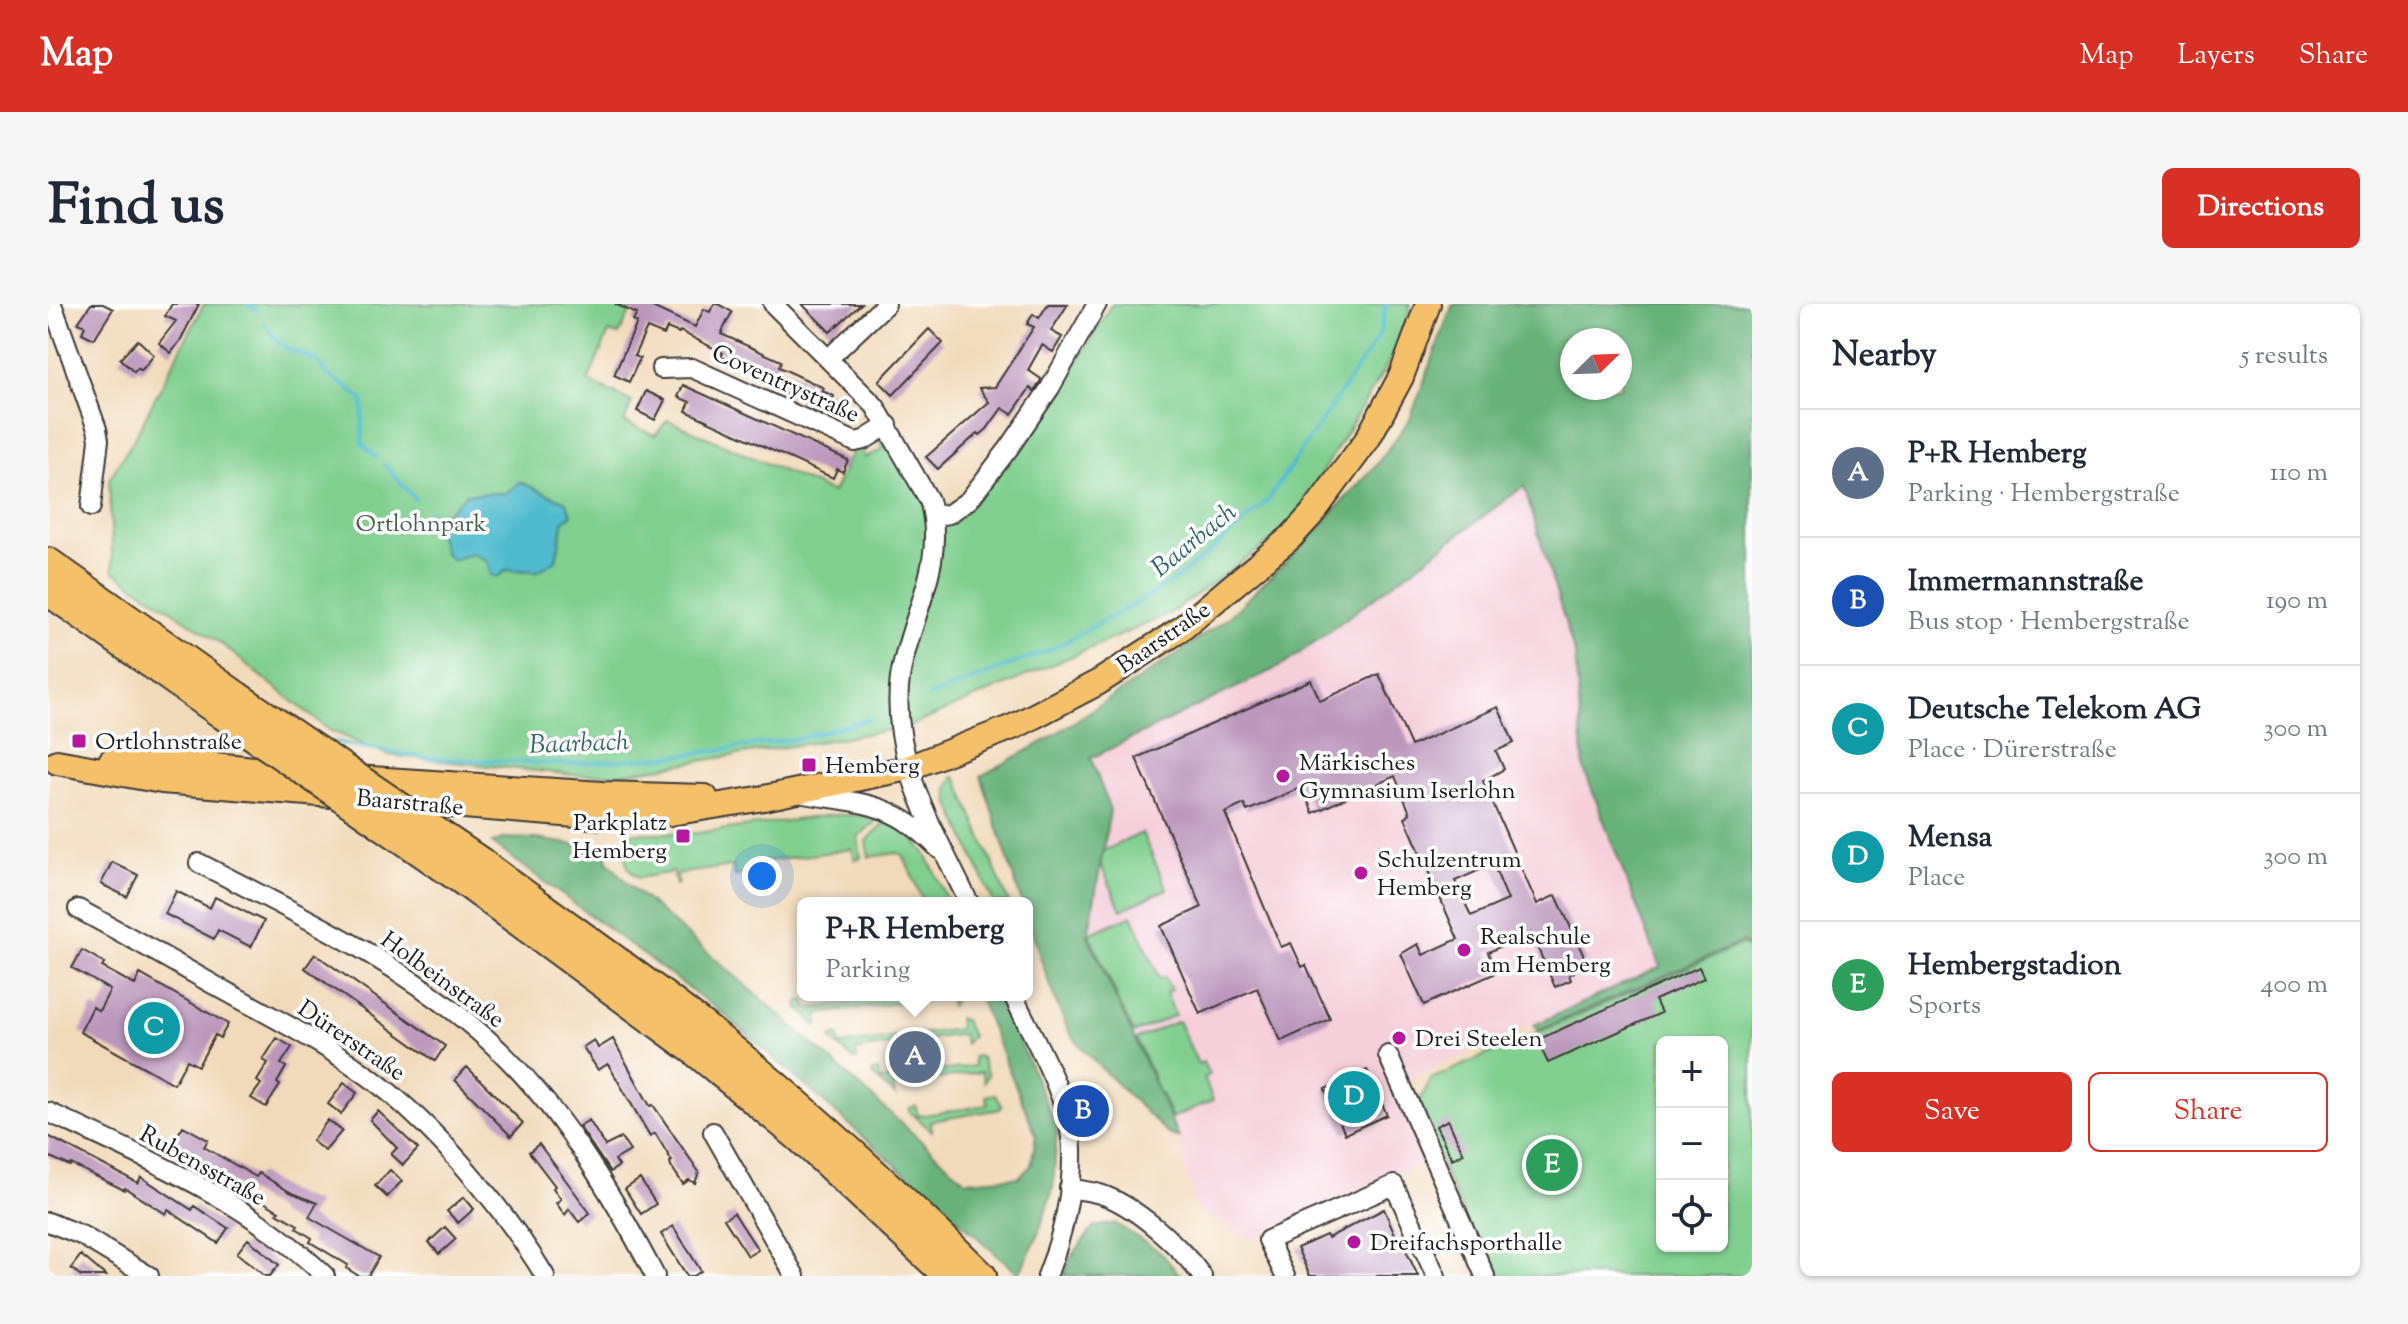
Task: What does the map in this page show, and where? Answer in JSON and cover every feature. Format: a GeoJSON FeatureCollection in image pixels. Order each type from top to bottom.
{"type":"FeatureCollection","features":[{"type":"Feature","properties":{"kind":"highway"},"geometry":{"type":"LineString","coordinates":[[48,562],[230,706]]}},
{"type":"Feature","properties":{"kind":"highway"},"geometry":{"type":"LineString","coordinates":[[48,591],[230,706],[709,1031],[818,1122],[982,1276]]}},
{"type":"Feature","properties":{"kind":"highway"},"geometry":{"type":"LineString","coordinates":[[473,872],[801,1139],[948,1276]]}},
{"type":"Feature","properties":{"kind":"main road","name":"Baarstraße"},"geometry":{"type":"LineString","coordinates":[[52,762],[164,760],[444,784],[649,796],[764,798],[908,768],[1015,726],[1099,682],[1181,629],[1263,562],[1312,514],[1367,440],[1401,377],[1428,304]]}},
{"type":"Feature","properties":{"kind":"street"},"geometry":{"type":"LineString","coordinates":[[52,304],[97,429],[99,440],[91,507]]}},
{"type":"Feature","properties":{"kind":"street"},"geometry":{"type":"LineString","coordinates":[[773,304],[875,406],[921,484],[934,516],[935,546],[930,578],[900,677],[899,732],[908,768],[966,897]]}},
{"type":"Feature","properties":{"kind":"street"},"geometry":{"type":"LineString","coordinates":[[829,358],[886,304]]}},
{"type":"Feature","properties":{"kind":"street"},"geometry":{"type":"LineString","coordinates":[[934,516],[949,514],[969,500],[1001,459],[1050,388],[1097,304]]}},
{"type":"Feature","properties":{"kind":"street","name":"Coventrystraße"},"geometry":{"type":"LineString","coordinates":[[661,369],[692,368],[855,442],[888,425]]}},
{"type":"Feature","properties":{"kind":"street"},"geometry":{"type":"LineString","coordinates":[[792,791],[888,809],[919,828],[947,856]]}},
{"type":"Feature","properties":{"kind":"street","name":"Holbeinstraße"},"geometry":{"type":"LineString","coordinates":[[199,863],[375,956],[452,1009],[489,1041],[523,1075],[605,1186],[655,1276]]}},
{"type":"Feature","properties":{"kind":"street","name":"Dürerstraße"},"geometry":{"type":"LineString","coordinates":[[78,909],[284,1021],[366,1075],[407,1107],[494,1204],[545,1276]]}},
{"type":"Feature","properties":{"kind":"street"},"geometry":{"type":"LineString","coordinates":[[1016,1001],[1052,1077],[1066,1115],[1073,1148],[1059,1244],[1047,1276]]}},
{"type":"Feature","properties":{"kind":"street"},"geometry":{"type":"LineString","coordinates":[[1388,1055],[1485,1276]]}},
{"type":"Feature","properties":{"kind":"street","name":"Rubensstraße"},"geometry":{"type":"LineString","coordinates":[[48,1112],[189,1180],[267,1227],[325,1276]]}},
{"type":"Feature","properties":{"kind":"street"},"geometry":{"type":"LineString","coordinates":[[713,1132],[795,1276]]}},
{"type":"Feature","properties":{"kind":"street"},"geometry":{"type":"LineString","coordinates":[[1285,1276],[1268,1240],[1394,1185],[1436,1276]]}},
{"type":"Feature","properties":{"kind":"street"},"geometry":{"type":"LineString","coordinates":[[1068,1193],[1099,1206],[1121,1204],[1177,1246],[1202,1276]]}},
{"type":"Feature","properties":{"kind":"street"},"geometry":{"type":"LineString","coordinates":[[48,1222],[81,1235],[149,1276]]}},
{"type":"Feature","properties":{"kind":"shaded area","name":"Schulzentrum Hemberg"},"geometry":{"type":"Polygon","coordinates":[[[1525,486],[1575,655],[1584,769],[1660,967],[1404,1081],[1434,1158],[1250,1240],[1195,1208],[1179,1138],[1088,936],[1110,810],[1091,758],[1285,664],[1525,486]]]}},
{"type":"Feature","properties":{"kind":"green space","name":"Ortlohnpark"},"geometry":{"type":"Polygon","coordinates":[[[204,304],[634,304],[619,335],[609,332],[588,381],[632,402],[624,422],[655,435],[668,420],[833,493],[854,448],[861,449],[865,458],[883,449],[879,439],[890,436],[932,513],[967,498],[1045,416],[1112,304],[1411,304],[1399,345],[1289,528],[1169,614],[908,727],[620,774],[574,775],[388,755],[329,730],[220,643],[113,571],[109,479],[133,441],[204,304]]]}},
{"type":"Feature","properties":{"kind":"green space"},"geometry":{"type":"Polygon","coordinates":[[[1453,304],[1752,304],[1752,948],[1742,942],[1537,1031],[1534,1025],[1660,967],[1584,769],[1575,655],[1524,486],[1285,664],[1091,758],[1110,810],[1088,936],[1179,1138],[1168,1134],[1107,1074],[1067,1027],[1033,933],[1033,897],[1020,897],[981,776],[1045,741],[1230,616],[1303,545],[1376,465],[1410,419],[1453,304]]]}},
{"type":"Feature","properties":{"kind":"green space"},"geometry":{"type":"Polygon","coordinates":[[[954,776],[1006,897],[991,897],[950,804],[948,788],[954,776]]]}},
{"type":"Feature","properties":{"kind":"green space"},"geometry":{"type":"Polygon","coordinates":[[[832,815],[878,819],[858,837],[861,858],[855,860],[852,849],[760,862],[761,872],[735,876],[733,866],[677,874],[676,885],[673,872],[639,878],[629,869],[625,857],[632,833],[697,833],[832,815]]]}},
{"type":"Feature","properties":{"kind":"green space"},"geometry":{"type":"Polygon","coordinates":[[[886,822],[899,828],[926,855],[946,897],[921,897],[903,855],[869,857],[866,841],[886,822]]]}},
{"type":"Feature","properties":{"kind":"green space"},"geometry":{"type":"Polygon","coordinates":[[[1142,833],[1167,889],[1121,910],[1096,854],[1142,833]]]}},
{"type":"Feature","properties":{"kind":"green space"},"geometry":{"type":"Polygon","coordinates":[[[505,838],[536,839],[605,849],[608,862],[628,884],[966,1181],[1019,1177],[1031,1166],[1036,1135],[980,1001],[1003,1001],[1057,1129],[1053,1189],[1037,1237],[1019,1274],[725,1015],[492,843],[505,838]]]}},
{"type":"Feature","properties":{"kind":"green space"},"geometry":{"type":"Polygon","coordinates":[[[1132,915],[1160,979],[1165,977],[1171,990],[1166,993],[1175,1015],[1134,1033],[1123,1010],[1117,1012],[1112,999],[1117,996],[1089,934],[1132,915]]]}},
{"type":"Feature","properties":{"kind":"green space"},"geometry":{"type":"Polygon","coordinates":[[[1742,944],[1752,950],[1752,1276],[1491,1276],[1416,1108],[1431,1079],[1742,944]]]}},
{"type":"Feature","properties":{"kind":"green space"},"geometry":{"type":"Polygon","coordinates":[[[799,1001],[805,1001],[807,1009],[865,1001],[912,1001],[818,1014],[819,1024],[816,1025],[797,1006],[799,1001]]]}},
{"type":"Feature","properties":{"kind":"green space"},"geometry":{"type":"Polygon","coordinates":[[[958,1018],[964,1020],[972,1036],[965,1044],[963,1034],[857,1050],[857,1060],[854,1060],[831,1040],[838,1035],[840,1045],[959,1029],[958,1018]]]}},
{"type":"Feature","properties":{"kind":"green space"},"geometry":{"type":"Polygon","coordinates":[[[1178,1021],[1198,1064],[1203,1062],[1209,1075],[1204,1078],[1213,1100],[1172,1118],[1161,1093],[1155,1096],[1149,1082],[1154,1079],[1136,1039],[1178,1021]]]}},
{"type":"Feature","properties":{"kind":"green space"},"geometry":{"type":"Polygon","coordinates":[[[973,1057],[981,1058],[988,1075],[984,1082],[982,1072],[893,1085],[895,1095],[872,1075],[872,1072],[878,1071],[880,1080],[974,1066],[973,1057]]]}},
{"type":"Feature","properties":{"kind":"green space"},"geometry":{"type":"Polygon","coordinates":[[[995,1094],[1002,1106],[1000,1109],[931,1121],[932,1131],[909,1111],[909,1108],[916,1106],[918,1116],[988,1105],[986,1096],[995,1094]]]}},
{"type":"Feature","properties":{"kind":"green space"},"geometry":{"type":"Polygon","coordinates":[[[1115,1223],[1159,1251],[1181,1276],[1064,1276],[1069,1260],[1094,1227],[1115,1223]]]}},
{"type":"Feature","properties":{"kind":"water"},"geometry":{"type":"Polygon","coordinates":[[[520,482],[566,502],[572,515],[564,520],[556,560],[538,571],[506,570],[498,577],[491,575],[487,561],[472,553],[454,560],[445,554],[434,520],[437,513],[447,513],[466,494],[506,493],[520,482]]]}},
{"type":"Feature","properties":{"kind":"building"},"geometry":{"type":"Polygon","coordinates":[[[91,304],[103,304],[113,309],[94,339],[82,333],[85,326],[78,323],[91,304]]]}},
{"type":"Feature","properties":{"kind":"building"},"geometry":{"type":"Polygon","coordinates":[[[172,304],[199,304],[171,353],[159,343],[176,321],[165,316],[172,304]]]}},
{"type":"Feature","properties":{"kind":"building"},"geometry":{"type":"Polygon","coordinates":[[[615,304],[646,304],[695,327],[704,309],[710,312],[714,304],[718,304],[732,312],[721,334],[781,361],[779,367],[824,388],[822,391],[834,396],[832,401],[838,403],[833,414],[827,412],[825,415],[814,410],[815,407],[769,386],[772,380],[721,357],[723,353],[680,331],[667,328],[664,335],[647,328],[634,356],[640,358],[629,382],[614,375],[637,323],[633,321],[637,314],[615,304]]]}},
{"type":"Feature","properties":{"kind":"building"},"geometry":{"type":"Polygon","coordinates":[[[802,304],[861,304],[830,332],[802,304]]]}},
{"type":"Feature","properties":{"kind":"building"},"geometry":{"type":"Polygon","coordinates":[[[1048,304],[1068,304],[1051,331],[1062,337],[1053,352],[1042,345],[1028,370],[1041,379],[1034,391],[1030,388],[1012,414],[1002,408],[987,429],[980,435],[978,433],[938,469],[926,457],[989,402],[979,388],[995,387],[1034,327],[1027,324],[1033,314],[1039,318],[1048,304]]]}},
{"type":"Feature","properties":{"kind":"building"},"geometry":{"type":"Polygon","coordinates":[[[929,329],[943,343],[893,395],[879,381],[929,329]]]}},
{"type":"Feature","properties":{"kind":"building"},"geometry":{"type":"Polygon","coordinates":[[[138,340],[154,355],[141,371],[138,368],[134,372],[120,359],[138,340]]]}},
{"type":"Feature","properties":{"kind":"building"},"geometry":{"type":"Polygon","coordinates":[[[683,385],[848,460],[843,472],[837,469],[833,478],[686,411],[690,402],[678,397],[683,385]]]}},
{"type":"Feature","properties":{"kind":"building"},"geometry":{"type":"Polygon","coordinates":[[[646,391],[665,400],[655,420],[637,411],[646,391]]]}},
{"type":"Feature","properties":{"kind":"building"},"geometry":{"type":"Polygon","coordinates":[[[1379,674],[1411,746],[1498,707],[1514,743],[1496,751],[1504,769],[1483,781],[1537,904],[1556,895],[1586,961],[1572,967],[1571,980],[1555,987],[1531,933],[1488,952],[1496,973],[1424,1005],[1401,954],[1418,944],[1423,955],[1458,939],[1405,818],[1410,813],[1395,776],[1313,813],[1302,787],[1247,811],[1244,804],[1225,813],[1281,947],[1291,943],[1302,967],[1306,965],[1330,1019],[1281,1041],[1257,988],[1200,1014],[1161,926],[1202,907],[1136,758],[1311,680],[1320,701],[1379,674]],[[1493,864],[1455,881],[1471,916],[1508,900],[1493,864]]]}},
{"type":"Feature","properties":{"kind":"building"},"geometry":{"type":"Polygon","coordinates":[[[112,862],[138,875],[127,897],[101,884],[112,862]]]}},
{"type":"Feature","properties":{"kind":"building"},"geometry":{"type":"Polygon","coordinates":[[[176,891],[210,908],[215,897],[264,921],[251,947],[218,930],[214,939],[165,914],[176,891]]]}},
{"type":"Feature","properties":{"kind":"building"},"geometry":{"type":"Polygon","coordinates":[[[82,950],[105,963],[102,967],[135,985],[140,974],[228,1024],[220,1038],[215,1035],[198,1066],[187,1060],[174,1084],[80,1032],[93,1007],[99,1011],[110,990],[72,968],[82,950]]]}},
{"type":"Feature","properties":{"kind":"building"},"geometry":{"type":"Polygon","coordinates":[[[315,954],[445,1046],[435,1061],[305,968],[315,954]]]}},
{"type":"Feature","properties":{"kind":"building"},"geometry":{"type":"Polygon","coordinates":[[[1699,967],[1704,978],[1655,1000],[1661,1013],[1548,1063],[1537,1040],[1699,967]]]}},
{"type":"Feature","properties":{"kind":"building"},"geometry":{"type":"Polygon","coordinates":[[[277,1038],[292,1047],[281,1064],[286,1067],[277,1083],[280,1085],[266,1107],[251,1098],[261,1084],[257,1081],[268,1063],[263,1060],[277,1038]]]}},
{"type":"Feature","properties":{"kind":"building"},"geometry":{"type":"Polygon","coordinates":[[[613,1039],[650,1106],[653,1105],[699,1172],[695,1183],[689,1180],[683,1184],[655,1133],[650,1136],[608,1064],[598,1070],[583,1047],[594,1040],[598,1048],[613,1039]]]}},
{"type":"Feature","properties":{"kind":"building"},"geometry":{"type":"Polygon","coordinates":[[[467,1067],[523,1123],[511,1136],[455,1080],[467,1067]]]}},
{"type":"Feature","properties":{"kind":"building"},"geometry":{"type":"Polygon","coordinates":[[[1367,1070],[1387,1115],[1345,1134],[1325,1089],[1367,1070]]]}},
{"type":"Feature","properties":{"kind":"building"},"geometry":{"type":"Polygon","coordinates":[[[344,1083],[357,1093],[341,1114],[328,1104],[344,1083]]]}},
{"type":"Feature","properties":{"kind":"building"},"geometry":{"type":"Polygon","coordinates":[[[378,1111],[418,1149],[403,1165],[391,1154],[397,1148],[370,1120],[378,1111]]]}},
{"type":"Feature","properties":{"kind":"building"},"geometry":{"type":"Polygon","coordinates":[[[328,1120],[342,1131],[325,1151],[312,1141],[328,1120]]]}},
{"type":"Feature","properties":{"kind":"building"},"geometry":{"type":"Polygon","coordinates":[[[589,1120],[605,1146],[621,1138],[630,1151],[615,1160],[619,1166],[610,1172],[579,1126],[589,1120]]]}},
{"type":"Feature","properties":{"kind":"building"},"geometry":{"type":"Polygon","coordinates":[[[1448,1120],[1463,1153],[1452,1159],[1436,1126],[1448,1120]]]}},
{"type":"Feature","properties":{"kind":"building"},"geometry":{"type":"Polygon","coordinates":[[[183,1126],[208,1140],[204,1147],[256,1177],[259,1173],[290,1192],[317,1203],[309,1217],[379,1257],[368,1276],[359,1276],[346,1268],[348,1265],[310,1242],[312,1238],[296,1228],[298,1225],[277,1213],[279,1211],[181,1151],[183,1149],[173,1143],[183,1126]]]}},
{"type":"Feature","properties":{"kind":"building"},"geometry":{"type":"Polygon","coordinates":[[[48,1136],[138,1183],[141,1177],[192,1210],[194,1206],[228,1228],[218,1243],[168,1210],[166,1214],[125,1188],[48,1156],[48,1136]]]}},
{"type":"Feature","properties":{"kind":"building"},"geometry":{"type":"Polygon","coordinates":[[[539,1144],[590,1213],[579,1222],[569,1209],[565,1215],[556,1203],[561,1199],[553,1188],[555,1186],[529,1152],[539,1144]]]}},
{"type":"Feature","properties":{"kind":"building"},"geometry":{"type":"Polygon","coordinates":[[[390,1170],[402,1181],[387,1197],[375,1186],[390,1170]]]}},
{"type":"Feature","properties":{"kind":"building"},"geometry":{"type":"Polygon","coordinates":[[[640,1179],[656,1204],[641,1214],[625,1189],[640,1179]]]}},
{"type":"Feature","properties":{"kind":"building"},"geometry":{"type":"Polygon","coordinates":[[[464,1197],[474,1209],[458,1223],[447,1211],[464,1197]]]}},
{"type":"Feature","properties":{"kind":"building","name":"Dreifachsporthalle"},"geometry":{"type":"Polygon","coordinates":[[[1384,1209],[1401,1248],[1404,1246],[1418,1276],[1310,1276],[1297,1248],[1326,1235],[1328,1238],[1384,1209]]]}},
{"type":"Feature","properties":{"kind":"building"},"geometry":{"type":"Polygon","coordinates":[[[734,1213],[758,1250],[748,1256],[724,1219],[734,1213]]]}},
{"type":"Feature","properties":{"kind":"building"},"geometry":{"type":"Polygon","coordinates":[[[673,1226],[701,1271],[694,1276],[687,1276],[661,1234],[673,1226]]]}},
{"type":"Feature","properties":{"kind":"building"},"geometry":{"type":"Polygon","coordinates":[[[445,1227],[456,1239],[439,1254],[429,1242],[445,1227]]]}},
{"type":"Feature","properties":{"kind":"building"},"geometry":{"type":"Polygon","coordinates":[[[248,1239],[279,1265],[270,1276],[265,1276],[237,1253],[248,1239]]]}},
{"type":"Feature","properties":{"kind":"building"},"geometry":{"type":"Polygon","coordinates":[[[81,1255],[106,1276],[81,1276],[71,1268],[81,1255]]]}},
{"type":"Feature","properties":{"kind":"waterway"},"geometry":{"type":"LineString","coordinates":[[247,304],[256,310]]}},
{"type":"Feature","properties":{"kind":"waterway","name":"Baarbach"},"geometry":{"type":"LineString","coordinates":[[928,697],[1054,648],[1160,590],[1203,558],[1268,500],[1379,336],[1386,304]]}},
{"type":"Feature","properties":{"kind":"waterway"},"geometry":{"type":"LineString","coordinates":[[265,324],[275,339],[288,349],[318,361],[326,374],[363,401],[362,443],[376,457]]}},
{"type":"Feature","properties":{"kind":"waterway"},"geometry":{"type":"LineString","coordinates":[[384,464],[415,499]]}},
{"type":"Feature","properties":{"kind":"waterway"},"geometry":{"type":"LineString","coordinates":[[429,512],[435,517]]}},
{"type":"Feature","properties":{"kind":"waterway","name":"Baarbach"},"geometry":{"type":"LineString","coordinates":[[336,742],[424,758],[566,764],[676,756],[797,739],[870,719]]}},
{"type":"Feature","properties":{"kind":"place","name":"Ortlohnstraße"},"geometry":{"type":"Point","coordinates":[79,741]}},
{"type":"Feature","properties":{"kind":"place","name":"Hemberg"},"geometry":{"type":"Point","coordinates":[809,765]}},
{"type":"Feature","properties":{"kind":"place","name":"Märkisches Gymnasium Iserlohn"},"geometry":{"type":"Point","coordinates":[1283,776]}},
{"type":"Feature","properties":{"kind":"place","name":"Parkplatz Hemberg"},"geometry":{"type":"Point","coordinates":[683,836]}},
{"type":"Feature","properties":{"kind":"place","name":"Schulzentrum Hemberg"},"geometry":{"type":"Point","coordinates":[1361,873]}},
{"type":"Feature","properties":{"kind":"place","name":"Realschule am Hemberg"},"geometry":{"type":"Point","coordinates":[1464,950]}},
{"type":"Feature","properties":{"kind":"place","name":"Deutsche Telekom AG"},"geometry":{"type":"Point","coordinates":[154,1028]}},
{"type":"Feature","properties":{"kind":"place","name":"Drei Steelen"},"geometry":{"type":"Point","coordinates":[1399,1038]}},
{"type":"Feature","properties":{"kind":"place","name":"P+R Hemberg"},"geometry":{"type":"Point","coordinates":[915,1057]}},
{"type":"Feature","properties":{"kind":"place","name":"Mensa"},"geometry":{"type":"Point","coordinates":[1354,1097]}},
{"type":"Feature","properties":{"kind":"place","name":"Immermannstraße"},"geometry":{"type":"Point","coordinates":[1083,1111]}},
{"type":"Feature","properties":{"kind":"place","name":"Hembergstadion"},"geometry":{"type":"Point","coordinates":[1552,1165]}},
{"type":"Feature","properties":{"kind":"place","name":"Dreifachsporthalle"},"geometry":{"type":"Point","coordinates":[1354,1242]}}]}
